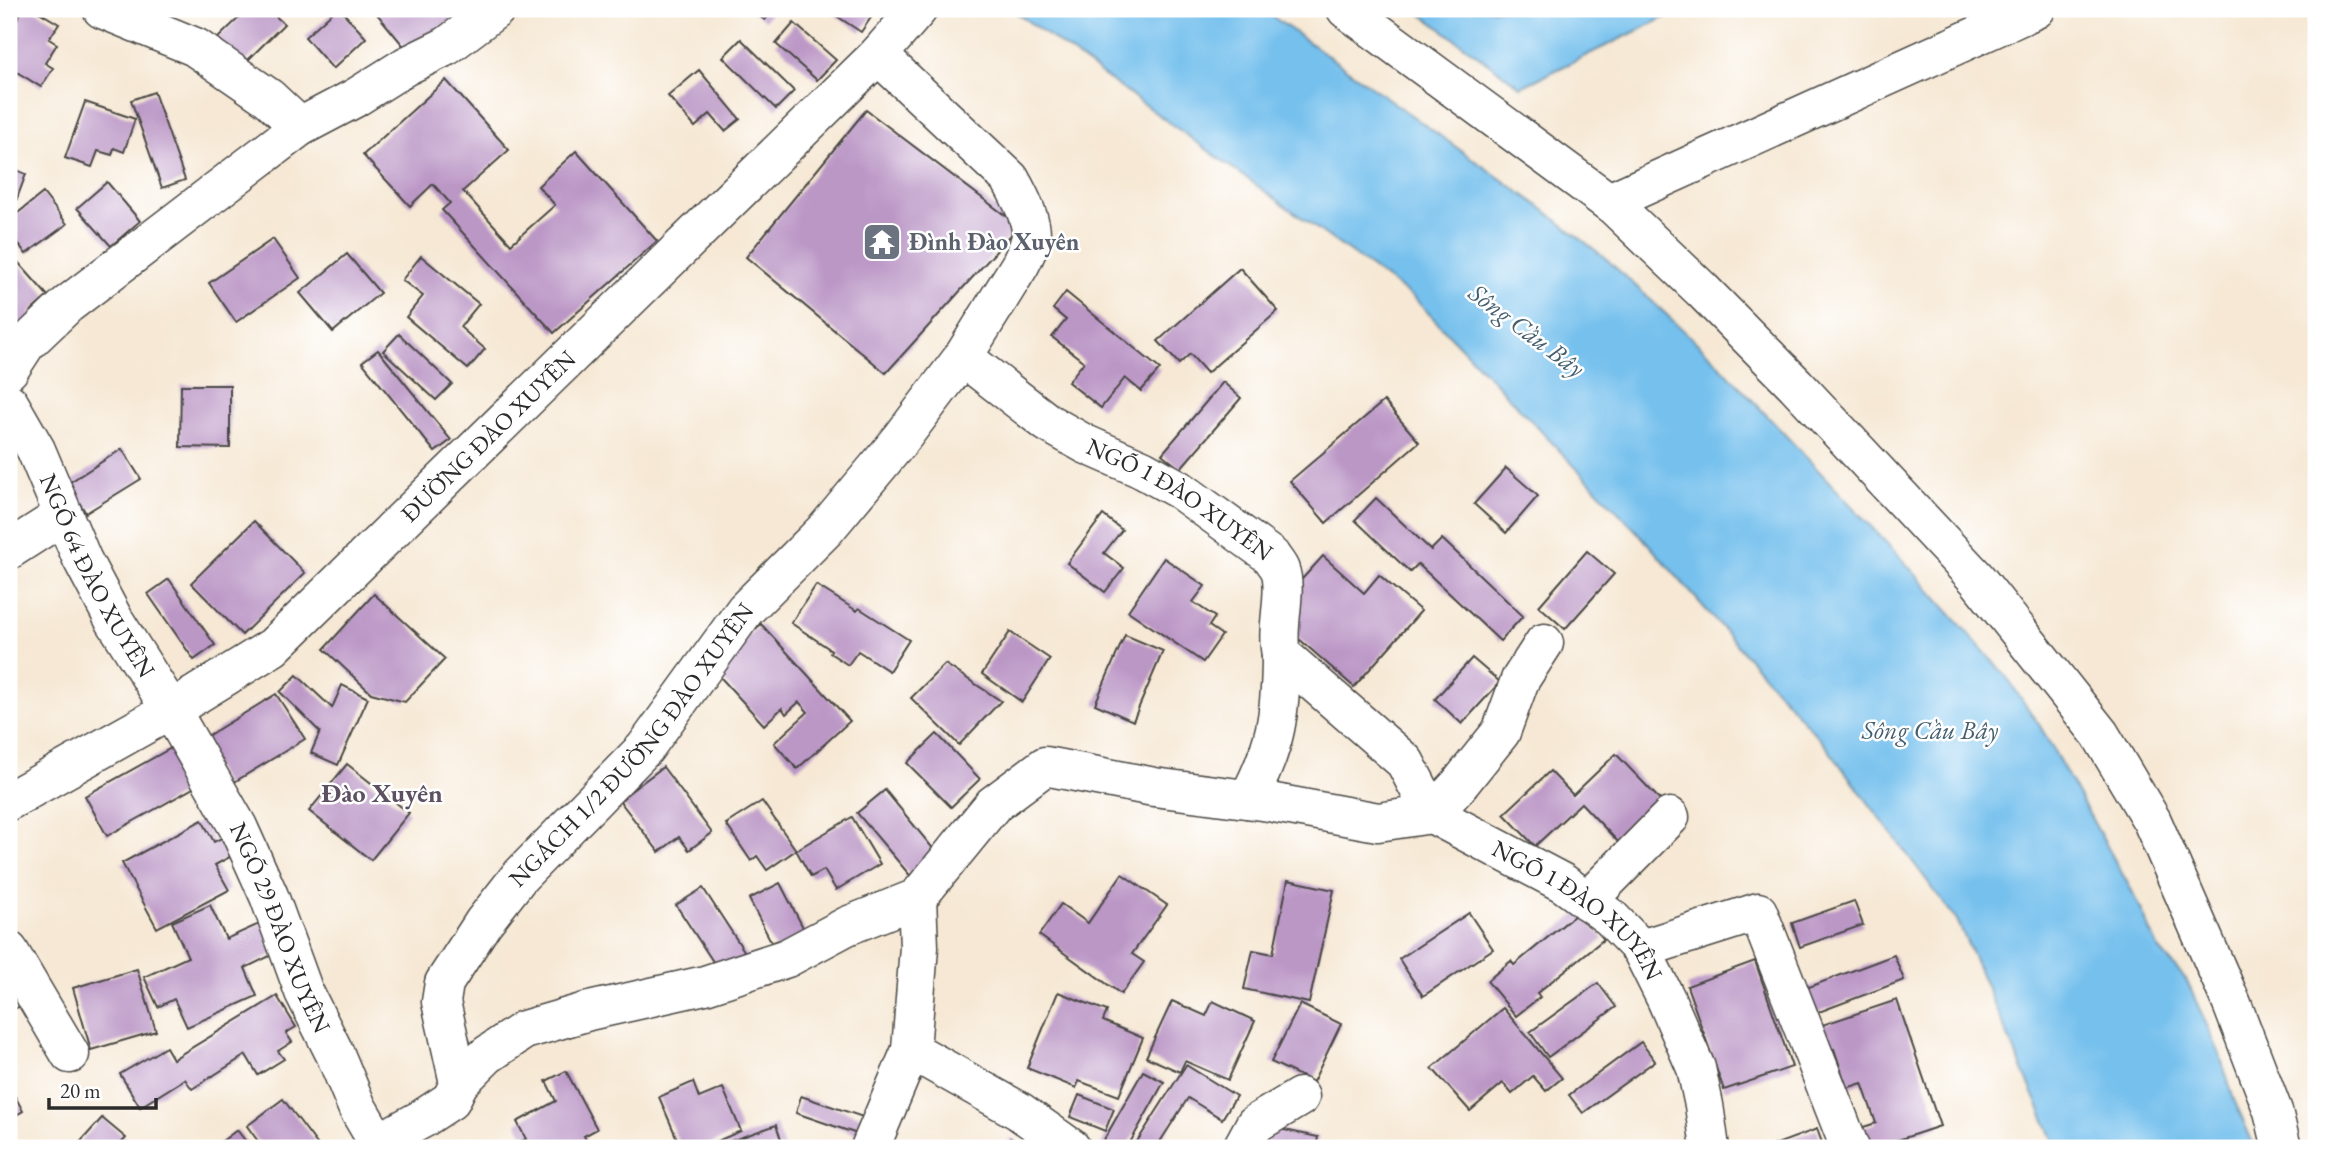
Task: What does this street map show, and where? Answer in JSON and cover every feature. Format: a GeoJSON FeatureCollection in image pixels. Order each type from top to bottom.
{"type":"FeatureCollection","features":[{"type":"Feature","properties":{"kind":"street"},"geometry":{"type":"LineString","coordinates":[[102,9],[195,47],[261,92],[300,127]]}},
{"type":"Feature","properties":{"kind":"street"},"geometry":{"type":"LineString","coordinates":[[9,370],[26,344],[66,305],[300,127],[355,98],[406,66],[447,46],[496,9]]}},
{"type":"Feature","properties":{"kind":"street","name":"ĐƯỜNG ĐÀO XUYÊN"},"geometry":{"type":"LineString","coordinates":[[9,801],[171,710],[273,647],[878,55],[918,9]]}},
{"type":"Feature","properties":{"kind":"street"},"geometry":{"type":"LineString","coordinates":[[1346,9],[1609,202],[1721,309],[1977,579],[2100,734],[2152,821],[2232,1004],[2273,1111],[2282,1148]]}},
{"type":"Feature","properties":{"kind":"street"},"geometry":{"type":"LineString","coordinates":[[1609,202],[2036,9]]}},
{"type":"Feature","properties":{"kind":"street"},"geometry":{"type":"LineString","coordinates":[[878,55],[1010,179],[1020,197],[1031,232],[1028,249],[1020,265],[963,357]]}},
{"type":"Feature","properties":{"kind":"street","name":"NGÕ 1 ĐÀO XUYÊN"},"geometry":{"type":"LineString","coordinates":[[963,357],[1048,423],[1180,490],[1270,556],[1280,571],[1280,697],[1273,743],[1248,799]]}},
{"type":"Feature","properties":{"kind":"street","name":"NGÁCH 1/2 ĐƯỜNG ĐÀO XUYÊN"},"geometry":{"type":"LineString","coordinates":[[460,1083],[441,1002],[444,984],[483,923],[519,877],[645,748],[745,610],[839,514],[901,439],[963,357]]}},
{"type":"Feature","properties":{"kind":"street","name":"NGÕ 64 ĐÀO XUYÊN"},"geometry":{"type":"LineString","coordinates":[[9,403],[36,450],[62,516],[113,618],[171,710]]}},
{"type":"Feature","properties":{"kind":"street"},"geometry":{"type":"LineString","coordinates":[[9,550],[62,516]]}},
{"type":"Feature","properties":{"kind":"street"},"geometry":{"type":"LineString","coordinates":[[376,1146],[451,1100],[460,1083],[486,1055],[524,1030],[589,1011],[705,985],[787,958],[847,926],[917,898],[993,805],[1045,766],[1154,787],[1248,799],[1378,822],[1432,814],[1501,732],[1520,680],[1544,643]]}},
{"type":"Feature","properties":{"kind":"street"},"geometry":{"type":"LineString","coordinates":[[1281,654],[1405,762],[1432,814]]}},
{"type":"Feature","properties":{"kind":"street","name":"NGÕ 29 ĐÀO XUYÊN"},"geometry":{"type":"LineString","coordinates":[[171,710],[238,827],[269,895],[304,992],[376,1146]]}},
{"type":"Feature","properties":{"kind":"street","name":"NGÕ 1 ĐÀO XUYÊN"},"geometry":{"type":"LineString","coordinates":[[1432,814],[1563,884],[1611,918],[1640,949],[1667,999],[1696,1068],[1710,1148]]}},
{"type":"Feature","properties":{"kind":"street"},"geometry":{"type":"LineString","coordinates":[[1587,901],[1670,817]]}},
{"type":"Feature","properties":{"kind":"street"},"geometry":{"type":"LineString","coordinates":[[870,1148],[911,1050],[919,947],[917,898]]}},
{"type":"Feature","properties":{"kind":"street"},"geometry":{"type":"LineString","coordinates":[[1640,949],[1758,912],[1850,1148]]}},
{"type":"Feature","properties":{"kind":"street"},"geometry":{"type":"LineString","coordinates":[[9,951],[70,1054]]}},
{"type":"Feature","properties":{"kind":"street"},"geometry":{"type":"LineString","coordinates":[[911,1050],[1019,1111],[1070,1148]]}},
{"type":"Feature","properties":{"kind":"street"},"geometry":{"type":"LineString","coordinates":[[1242,1148],[1255,1124],[1300,1097]]}},
{"type":"Feature","properties":{"kind":"water","name":"Sông Cầu Bây"},"geometry":{"type":"Polygon","coordinates":[[[1011,9],[1262,9],[1539,206],[1604,257],[1639,289],[1713,358],[1908,566],[2005,675],[2040,726],[2138,902],[2158,948],[2186,979],[2219,1052],[2234,1100],[2255,1148],[2057,1148],[1958,922],[1825,745],[1643,538],[1415,299],[1011,9]]]}},
{"type":"Feature","properties":{"kind":"water"},"geometry":{"type":"Polygon","coordinates":[[[1414,9],[1682,9],[1521,87],[1414,9]]]}},
{"type":"Feature","properties":{"kind":"building"},"geometry":{"type":"Polygon","coordinates":[[[23,9],[34,9],[59,24],[49,39],[57,44],[45,63],[53,68],[41,87],[9,67],[9,32],[23,9]]]}},
{"type":"Feature","properties":{"kind":"building"},"geometry":{"type":"Polygon","coordinates":[[[248,9],[268,9],[284,24],[244,64],[218,38],[248,9]]]}},
{"type":"Feature","properties":{"kind":"building"},"geometry":{"type":"Polygon","coordinates":[[[336,9],[340,9],[366,38],[333,69],[305,37],[336,9]]]}},
{"type":"Feature","properties":{"kind":"building"},"geometry":{"type":"Polygon","coordinates":[[[373,9],[468,9],[411,55],[373,9]]]}},
{"type":"Feature","properties":{"kind":"building"},"geometry":{"type":"Polygon","coordinates":[[[749,9],[773,9],[765,20],[749,9]]]}},
{"type":"Feature","properties":{"kind":"building"},"geometry":{"type":"Polygon","coordinates":[[[826,9],[877,9],[861,32],[826,9]]]}},
{"type":"Feature","properties":{"kind":"building"},"geometry":{"type":"Polygon","coordinates":[[[794,23],[836,60],[817,80],[776,44],[794,23]]]}},
{"type":"Feature","properties":{"kind":"building"},"geometry":{"type":"Polygon","coordinates":[[[741,39],[794,91],[776,109],[723,57],[741,39]]]}},
{"type":"Feature","properties":{"kind":"building"},"geometry":{"type":"Polygon","coordinates":[[[699,70],[740,119],[725,131],[710,114],[695,127],[668,96],[699,70]]]}},
{"type":"Feature","properties":{"kind":"building"},"geometry":{"type":"Polygon","coordinates":[[[446,80],[509,150],[463,191],[511,244],[555,205],[538,186],[576,151],[657,241],[554,333],[442,210],[450,203],[433,184],[410,206],[363,155],[446,80]]]}},
{"type":"Feature","properties":{"kind":"building"},"geometry":{"type":"Polygon","coordinates":[[[154,92],[185,180],[162,188],[131,100],[154,92]]]}},
{"type":"Feature","properties":{"kind":"building"},"geometry":{"type":"Polygon","coordinates":[[[85,102],[135,119],[124,152],[114,148],[112,155],[98,151],[92,167],[65,158],[85,102]]]}},
{"type":"Feature","properties":{"kind":"building","name":"Đình Đào Xuyên"},"geometry":{"type":"Polygon","coordinates":[[[866,110],[1019,226],[886,373],[746,257],[866,110]]]}},
{"type":"Feature","properties":{"kind":"building"},"geometry":{"type":"Polygon","coordinates":[[[9,167],[26,174],[13,209],[9,207],[9,167]]]}},
{"type":"Feature","properties":{"kind":"building"},"geometry":{"type":"Polygon","coordinates":[[[107,182],[140,221],[111,246],[77,208],[107,182]]]}},
{"type":"Feature","properties":{"kind":"building"},"geometry":{"type":"Polygon","coordinates":[[[43,193],[67,224],[26,254],[9,231],[9,220],[43,193]]]}},
{"type":"Feature","properties":{"kind":"building"},"geometry":{"type":"Polygon","coordinates":[[[273,239],[300,278],[236,322],[209,283],[273,239]]]}},
{"type":"Feature","properties":{"kind":"building"},"geometry":{"type":"Polygon","coordinates":[[[9,252],[48,296],[30,312],[39,321],[9,337],[9,252]]]}},
{"type":"Feature","properties":{"kind":"building"},"geometry":{"type":"Polygon","coordinates":[[[347,254],[380,293],[333,332],[300,293],[347,254]]]}},
{"type":"Feature","properties":{"kind":"building"},"geometry":{"type":"Polygon","coordinates":[[[421,256],[479,304],[460,327],[485,349],[468,369],[406,317],[423,296],[402,280],[421,256]]]}},
{"type":"Feature","properties":{"kind":"building"},"geometry":{"type":"Polygon","coordinates":[[[1240,268],[1278,311],[1207,373],[1190,354],[1179,364],[1158,341],[1240,268]]]}},
{"type":"Feature","properties":{"kind":"building"},"geometry":{"type":"Polygon","coordinates":[[[1066,292],[1160,369],[1141,391],[1125,378],[1101,408],[1068,382],[1084,362],[1052,337],[1066,320],[1053,309],[1066,292]]]}},
{"type":"Feature","properties":{"kind":"building"},"geometry":{"type":"Polygon","coordinates":[[[399,334],[452,384],[436,400],[383,351],[399,334]]]}},
{"type":"Feature","properties":{"kind":"building"},"geometry":{"type":"Polygon","coordinates":[[[378,350],[451,440],[435,452],[362,362],[378,350]]]}},
{"type":"Feature","properties":{"kind":"building"},"geometry":{"type":"Polygon","coordinates":[[[1223,382],[1241,398],[1180,469],[1162,454],[1223,382]]]}},
{"type":"Feature","properties":{"kind":"building"},"geometry":{"type":"Polygon","coordinates":[[[181,385],[230,385],[230,448],[180,447],[181,385]]]}},
{"type":"Feature","properties":{"kind":"building"},"geometry":{"type":"Polygon","coordinates":[[[1384,401],[1419,442],[1326,523],[1290,481],[1384,401]]]}},
{"type":"Feature","properties":{"kind":"building"},"geometry":{"type":"Polygon","coordinates":[[[122,449],[141,479],[86,513],[67,484],[122,449]]]}},
{"type":"Feature","properties":{"kind":"building"},"geometry":{"type":"Polygon","coordinates":[[[1506,468],[1538,496],[1506,533],[1474,504],[1506,468]]]}},
{"type":"Feature","properties":{"kind":"building"},"geometry":{"type":"Polygon","coordinates":[[[1376,498],[1431,550],[1442,539],[1523,616],[1500,641],[1418,564],[1410,572],[1355,520],[1376,498]]]}},
{"type":"Feature","properties":{"kind":"building"},"geometry":{"type":"Polygon","coordinates":[[[1103,515],[1122,530],[1104,553],[1124,568],[1105,592],[1067,563],[1103,515]]]}},
{"type":"Feature","properties":{"kind":"building"},"geometry":{"type":"Polygon","coordinates":[[[254,521],[305,573],[242,635],[191,583],[254,521]]]}},
{"type":"Feature","properties":{"kind":"building"},"geometry":{"type":"Polygon","coordinates":[[[1587,551],[1614,574],[1565,629],[1539,606],[1587,551]]]}},
{"type":"Feature","properties":{"kind":"building"},"geometry":{"type":"Polygon","coordinates":[[[1323,556],[1364,593],[1379,575],[1421,611],[1354,687],[1290,631],[1294,588],[1323,556]]]}},
{"type":"Feature","properties":{"kind":"building"},"geometry":{"type":"Polygon","coordinates":[[[1164,558],[1205,586],[1193,602],[1215,617],[1209,626],[1222,635],[1203,662],[1128,611],[1164,558]]]}},
{"type":"Feature","properties":{"kind":"building"},"geometry":{"type":"Polygon","coordinates":[[[169,579],[215,645],[194,660],[148,594],[169,579]]]}},
{"type":"Feature","properties":{"kind":"building"},"geometry":{"type":"Polygon","coordinates":[[[816,585],[909,640],[889,671],[858,651],[848,665],[791,623],[816,585]]]}},
{"type":"Feature","properties":{"kind":"building"},"geometry":{"type":"Polygon","coordinates":[[[374,594],[445,659],[405,702],[371,693],[324,649],[374,594]]]}},
{"type":"Feature","properties":{"kind":"building"},"geometry":{"type":"Polygon","coordinates":[[[761,624],[850,721],[797,769],[774,743],[808,712],[799,702],[786,714],[782,708],[764,725],[712,668],[761,624]]]}},
{"type":"Feature","properties":{"kind":"building"},"geometry":{"type":"Polygon","coordinates":[[[1010,632],[1050,659],[1022,702],[982,674],[1010,632]]]}},
{"type":"Feature","properties":{"kind":"building"},"geometry":{"type":"Polygon","coordinates":[[[1125,635],[1163,651],[1133,721],[1095,704],[1125,635]]]}},
{"type":"Feature","properties":{"kind":"building"},"geometry":{"type":"Polygon","coordinates":[[[1472,658],[1500,682],[1462,724],[1435,699],[1472,658]]]}},
{"type":"Feature","properties":{"kind":"building"},"geometry":{"type":"Polygon","coordinates":[[[945,664],[1001,701],[959,745],[911,698],[945,664]]]}},
{"type":"Feature","properties":{"kind":"building"},"geometry":{"type":"Polygon","coordinates":[[[297,675],[332,708],[342,685],[368,698],[338,765],[311,753],[320,732],[280,692],[297,675]]]}},
{"type":"Feature","properties":{"kind":"building"},"geometry":{"type":"Polygon","coordinates":[[[276,694],[305,739],[226,787],[199,741],[276,694]]]}},
{"type":"Feature","properties":{"kind":"building"},"geometry":{"type":"Polygon","coordinates":[[[937,734],[980,779],[951,807],[907,763],[937,734]]]}},
{"type":"Feature","properties":{"kind":"building"},"geometry":{"type":"Polygon","coordinates":[[[180,743],[202,783],[107,836],[85,796],[180,743]]]}},
{"type":"Feature","properties":{"kind":"building"},"geometry":{"type":"Polygon","coordinates":[[[1616,754],[1665,805],[1622,846],[1581,803],[1535,846],[1504,814],[1550,771],[1573,795],[1616,754]]]}},
{"type":"Feature","properties":{"kind":"building"},"geometry":{"type":"Polygon","coordinates":[[[347,764],[409,813],[371,860],[309,811],[347,764]]]}},
{"type":"Feature","properties":{"kind":"building"},"geometry":{"type":"Polygon","coordinates":[[[663,767],[712,833],[689,850],[679,837],[659,852],[619,800],[663,767]]]}},
{"type":"Feature","properties":{"kind":"building"},"geometry":{"type":"Polygon","coordinates":[[[885,790],[940,857],[913,879],[857,813],[885,790]]]}},
{"type":"Feature","properties":{"kind":"building"},"geometry":{"type":"Polygon","coordinates":[[[762,801],[796,850],[767,870],[757,856],[751,861],[726,824],[762,801]]]}},
{"type":"Feature","properties":{"kind":"building"},"geometry":{"type":"Polygon","coordinates":[[[852,817],[880,864],[836,890],[824,870],[811,877],[796,850],[852,817]]]}},
{"type":"Feature","properties":{"kind":"building"},"geometry":{"type":"Polygon","coordinates":[[[202,820],[214,842],[227,835],[237,853],[215,865],[229,890],[157,928],[122,863],[202,820]]]}},
{"type":"Feature","properties":{"kind":"building"},"geometry":{"type":"Polygon","coordinates":[[[1122,874],[1167,905],[1132,954],[1144,962],[1121,994],[1039,935],[1061,904],[1088,923],[1122,874]]]}},
{"type":"Feature","properties":{"kind":"building"},"geometry":{"type":"Polygon","coordinates":[[[1288,880],[1334,890],[1309,1003],[1244,989],[1253,950],[1273,954],[1288,880]]]}},
{"type":"Feature","properties":{"kind":"building"},"geometry":{"type":"Polygon","coordinates":[[[780,883],[808,937],[777,953],[749,899],[780,883]]]}},
{"type":"Feature","properties":{"kind":"building"},"geometry":{"type":"Polygon","coordinates":[[[703,888],[750,960],[723,977],[676,905],[703,888]]]}},
{"type":"Feature","properties":{"kind":"building"},"geometry":{"type":"Polygon","coordinates":[[[1854,901],[1863,925],[1800,947],[1792,923],[1854,901]]]}},
{"type":"Feature","properties":{"kind":"building"},"geometry":{"type":"Polygon","coordinates":[[[210,905],[226,939],[266,921],[280,951],[245,968],[257,996],[187,1027],[174,999],[158,1007],[144,977],[188,957],[172,922],[210,905]]]}},
{"type":"Feature","properties":{"kind":"building"},"geometry":{"type":"Polygon","coordinates":[[[1580,911],[1604,939],[1537,993],[1540,997],[1516,1016],[1487,981],[1511,961],[1514,965],[1580,911]]]}},
{"type":"Feature","properties":{"kind":"building"},"geometry":{"type":"Polygon","coordinates":[[[1469,913],[1493,949],[1423,996],[1399,959],[1469,913]]]}},
{"type":"Feature","properties":{"kind":"building"},"geometry":{"type":"Polygon","coordinates":[[[1894,955],[1904,980],[1811,1015],[1801,990],[1894,955]]]}},
{"type":"Feature","properties":{"kind":"building"},"geometry":{"type":"Polygon","coordinates":[[[1755,961],[1792,1067],[1724,1090],[1687,986],[1755,961]]]}},
{"type":"Feature","properties":{"kind":"building"},"geometry":{"type":"Polygon","coordinates":[[[137,969],[156,1031],[91,1050],[73,988],[137,969]]]}},
{"type":"Feature","properties":{"kind":"building"},"geometry":{"type":"Polygon","coordinates":[[[1598,983],[1616,1007],[1548,1057],[1530,1032],[1598,983]]]}},
{"type":"Feature","properties":{"kind":"building"},"geometry":{"type":"Polygon","coordinates":[[[9,986],[21,1005],[9,1013],[9,986]]]}},
{"type":"Feature","properties":{"kind":"building"},"geometry":{"type":"Polygon","coordinates":[[[1058,992],[1107,1011],[1103,1021],[1143,1038],[1119,1096],[1079,1081],[1076,1088],[1027,1068],[1058,992]]]}},
{"type":"Feature","properties":{"kind":"building"},"geometry":{"type":"Polygon","coordinates":[[[277,996],[296,1027],[286,1033],[292,1042],[278,1051],[284,1059],[258,1075],[246,1055],[192,1089],[185,1079],[140,1107],[120,1074],[166,1047],[173,1059],[277,996]]]}},
{"type":"Feature","properties":{"kind":"building"},"geometry":{"type":"Polygon","coordinates":[[[1897,1000],[1940,1126],[1874,1148],[1861,1148],[1854,1130],[1876,1123],[1862,1083],[1847,1088],[1834,1049],[1828,1051],[1819,1026],[1897,1000]]]}},
{"type":"Feature","properties":{"kind":"building"},"geometry":{"type":"Polygon","coordinates":[[[1172,1001],[1206,1016],[1213,1001],[1255,1021],[1228,1080],[1185,1061],[1180,1072],[1146,1057],[1172,1001]]]}},
{"type":"Feature","properties":{"kind":"building"},"geometry":{"type":"Polygon","coordinates":[[[1300,1004],[1341,1024],[1313,1082],[1271,1062],[1300,1004]]]}},
{"type":"Feature","properties":{"kind":"building"},"geometry":{"type":"Polygon","coordinates":[[[1503,1008],[1562,1078],[1546,1091],[1533,1076],[1512,1094],[1503,1083],[1470,1111],[1432,1068],[1503,1008]]]}},
{"type":"Feature","properties":{"kind":"building"},"geometry":{"type":"Polygon","coordinates":[[[1641,1042],[1655,1061],[1583,1113],[1569,1095],[1641,1042]]]}},
{"type":"Feature","properties":{"kind":"building"},"geometry":{"type":"Polygon","coordinates":[[[1186,1065],[1236,1096],[1222,1119],[1188,1098],[1156,1148],[1133,1148],[1186,1065]]]}},
{"type":"Feature","properties":{"kind":"building"},"geometry":{"type":"Polygon","coordinates":[[[566,1071],[597,1129],[584,1136],[590,1148],[509,1148],[526,1139],[517,1122],[556,1101],[546,1081],[566,1071]]]}},
{"type":"Feature","properties":{"kind":"building"},"geometry":{"type":"Polygon","coordinates":[[[1143,1071],[1164,1082],[1127,1148],[1106,1148],[1101,1145],[1143,1071]]]}},
{"type":"Feature","properties":{"kind":"building"},"geometry":{"type":"Polygon","coordinates":[[[693,1082],[699,1098],[723,1088],[741,1131],[701,1148],[681,1148],[659,1097],[693,1082]]]}},
{"type":"Feature","properties":{"kind":"building"},"geometry":{"type":"Polygon","coordinates":[[[9,1085],[23,1111],[9,1119],[9,1085]]]}},
{"type":"Feature","properties":{"kind":"building"},"geometry":{"type":"Polygon","coordinates":[[[1079,1095],[1114,1109],[1105,1131],[1070,1117],[1079,1095]]]}},
{"type":"Feature","properties":{"kind":"building"},"geometry":{"type":"Polygon","coordinates":[[[801,1096],[872,1120],[866,1137],[796,1113],[801,1096]]]}},
{"type":"Feature","properties":{"kind":"building"},"geometry":{"type":"Polygon","coordinates":[[[283,1099],[320,1148],[263,1148],[247,1126],[283,1099]]]}},
{"type":"Feature","properties":{"kind":"building"},"geometry":{"type":"Polygon","coordinates":[[[102,1118],[126,1138],[117,1148],[75,1148],[102,1118]]]}},
{"type":"Feature","properties":{"kind":"building"},"geometry":{"type":"Polygon","coordinates":[[[776,1125],[784,1148],[724,1148],[723,1144],[776,1125]]]}},
{"type":"Feature","properties":{"kind":"building"},"geometry":{"type":"Polygon","coordinates":[[[1270,1127],[1318,1137],[1316,1148],[1265,1148],[1270,1127]]]}},
{"type":"Feature","properties":{"kind":"building"},"geometry":{"type":"Polygon","coordinates":[[[1817,1129],[1824,1148],[1766,1148],[1817,1129]]]}},
{"type":"Feature","properties":{"kind":"building"},"geometry":{"type":"Polygon","coordinates":[[[237,1130],[251,1148],[219,1148],[217,1145],[237,1130]]]}},
{"type":"Feature","properties":{"kind":"building"},"geometry":{"type":"Polygon","coordinates":[[[1010,1138],[1029,1148],[1005,1148],[1010,1138]]]}},
{"type":"Feature","properties":{"kind":"place","name":"Đình Đào Xuyên"},"geometry":{"type":"Point","coordinates":[882,242]}},
{"type":"Feature","properties":{"kind":"district","name":"Đào Xuyên"},"geometry":{"type":"Point","coordinates":[382,793]}}]}
